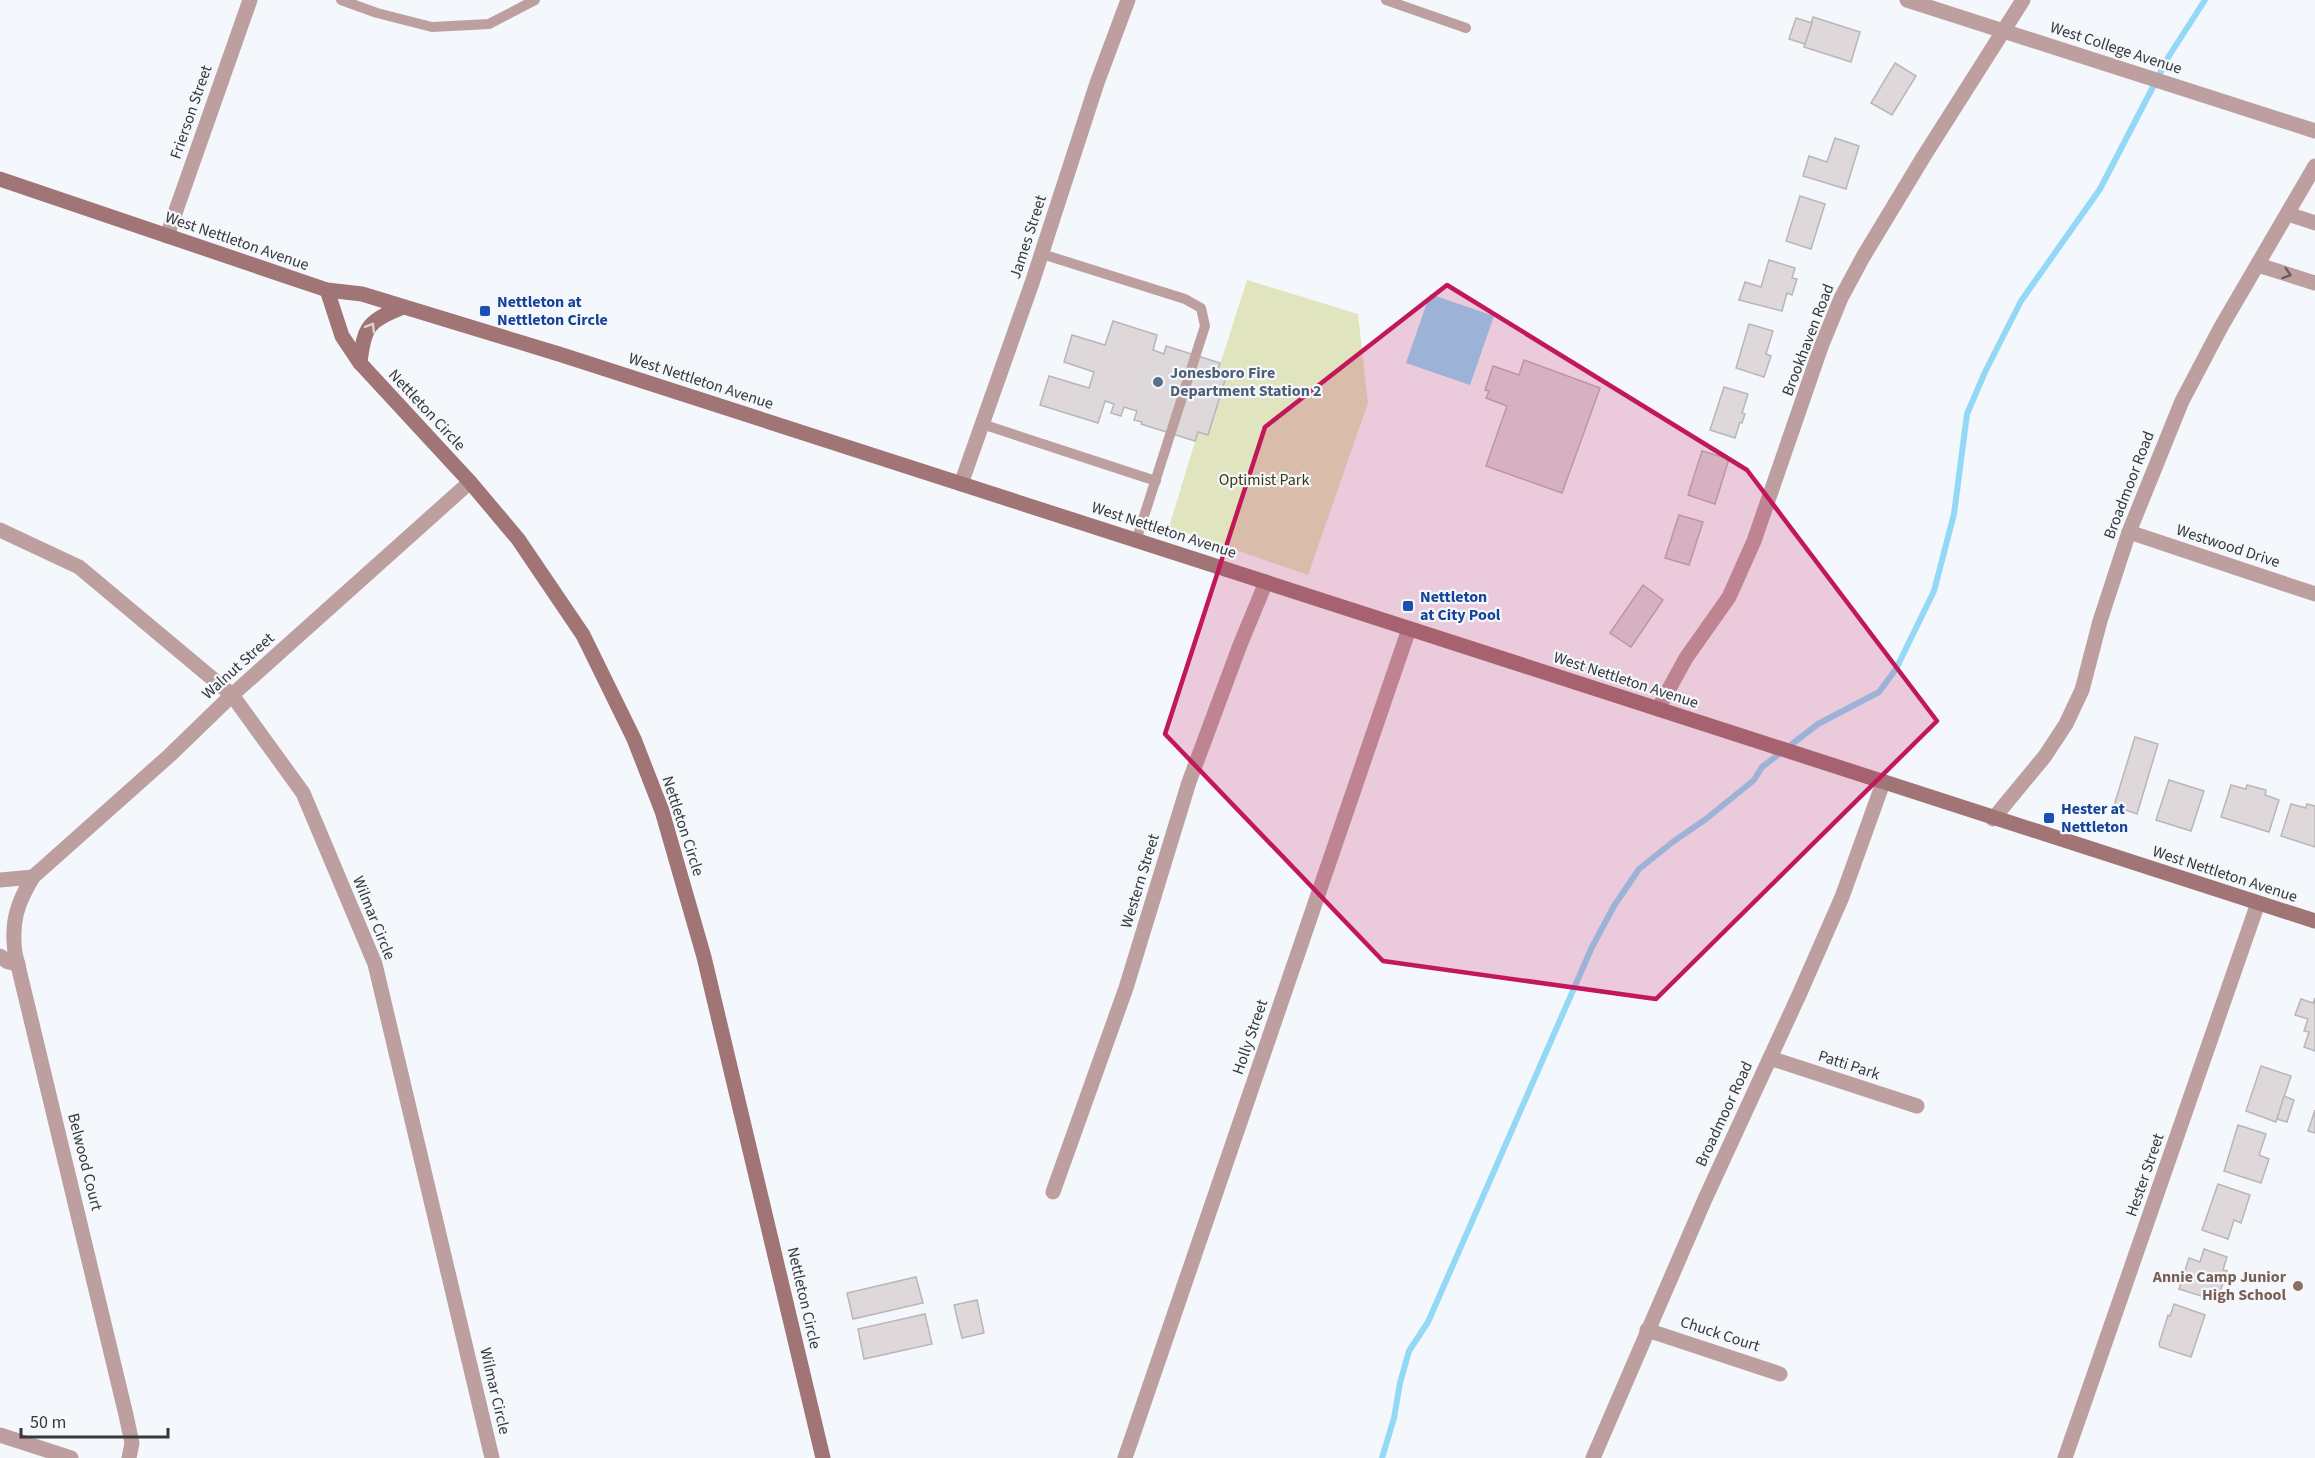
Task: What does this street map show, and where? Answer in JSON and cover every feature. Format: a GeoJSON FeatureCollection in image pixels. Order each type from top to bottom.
{"type":"FeatureCollection","features":[{"type":"Feature","properties":{"kind":"street","name":"Frierson Street"},"geometry":{"type":"LineString","coordinates":[[167,236],[250,0]]}},
{"type":"Feature","properties":{"kind":"street","name":"James Street"},"geometry":{"type":"LineString","coordinates":[[961,484],[1042,254],[1097,83],[1128,0]]}},
{"type":"Feature","properties":{"kind":"street","name":"West College Avenue"},"geometry":{"type":"LineString","coordinates":[[1907,0],[2315,131]]}},
{"type":"Feature","properties":{"kind":"street","name":"Brookhaven Road"},"geometry":{"type":"LineString","coordinates":[[1658,709],[1686,658],[1729,597],[1750,550],[1821,347],[1841,298],[1918,166],[2023,0]]}},
{"type":"Feature","properties":{"kind":"street","name":"Broadmoor Road"},"geometry":{"type":"LineString","coordinates":[[1993,819],[2045,756],[2073,711],[2084,683],[2084,675],[2100,621],[2129,532],[2182,401],[2221,327],[2315,166]]}},
{"type":"Feature","properties":{"kind":"street","name":"West Nettleton Avenue"},"geometry":{"type":"LineString","coordinates":[[0,179],[327,290],[362,294],[574,359],[1993,819],[2315,921]]}},
{"type":"Feature","properties":{"kind":"street"},"geometry":{"type":"LineString","coordinates":[[2288,214],[2315,223]]}},
{"type":"Feature","properties":{"kind":"street"},"geometry":{"type":"LineString","coordinates":[[2258,265],[2315,283]]}},
{"type":"Feature","properties":{"kind":"street","name":"Nettleton Circle"},"geometry":{"type":"LineString","coordinates":[[327,290],[342,336],[360,363],[470,482],[518,539],[583,635],[634,739],[662,811],[704,957],[823,1458]]}},
{"type":"Feature","properties":{"kind":"street"},"geometry":{"type":"LineString","coordinates":[[360,363],[362,344],[372,322],[403,307]]}},
{"type":"Feature","properties":{"kind":"street","name":"Walnut Street"},"geometry":{"type":"LineString","coordinates":[[33,877],[470,482]]}},
{"type":"Feature","properties":{"kind":"street","name":"Wilmar Circle"},"geometry":{"type":"LineString","coordinates":[[0,530],[79,567],[232,695],[303,793],[375,964],[492,1458]]}},
{"type":"Feature","properties":{"kind":"street","name":"Westwood Drive"},"geometry":{"type":"LineString","coordinates":[[2129,532],[2315,594]]}},
{"type":"Feature","properties":{"kind":"street","name":"Western Street"},"geometry":{"type":"LineString","coordinates":[[1053,1191],[1126,988],[1188,782],[1266,582]]}},
{"type":"Feature","properties":{"kind":"street","name":"Holly Street"},"geometry":{"type":"LineString","coordinates":[[1125,1458],[1409,629]]}},
{"type":"Feature","properties":{"kind":"street","name":"Broadmoor Road"},"geometry":{"type":"LineString","coordinates":[[1593,1458],[1647,1329],[1842,897],[1883,783]]}},
{"type":"Feature","properties":{"kind":"street"},"geometry":{"type":"LineString","coordinates":[[0,880],[33,877]]}},
{"type":"Feature","properties":{"kind":"street","name":"Belwood Court"},"geometry":{"type":"LineString","coordinates":[[33,877],[21,897],[15,914],[13,939],[132,1443],[129,1458]]}},
{"type":"Feature","properties":{"kind":"street","name":"Hester Street"},"geometry":{"type":"LineString","coordinates":[[2065,1458],[2258,903]]}},
{"type":"Feature","properties":{"kind":"street"},"geometry":{"type":"LineString","coordinates":[[0,956],[8,962],[18,964]]}},
{"type":"Feature","properties":{"kind":"street","name":"Patti Park"},"geometry":{"type":"LineString","coordinates":[[1770,1058],[1917,1106]]}},
{"type":"Feature","properties":{"kind":"street","name":"Chuck Court"},"geometry":{"type":"LineString","coordinates":[[1647,1329],[1780,1374]]}},
{"type":"Feature","properties":{"kind":"street"},"geometry":{"type":"LineString","coordinates":[[0,1435],[71,1458]]}},
{"type":"Feature","properties":{"kind":"lane"},"geometry":{"type":"LineString","coordinates":[[341,0],[377,13],[432,27],[489,24],[535,0]]}},
{"type":"Feature","properties":{"kind":"lane"},"geometry":{"type":"LineString","coordinates":[[1386,0],[1466,28]]}},
{"type":"Feature","properties":{"kind":"lane"},"geometry":{"type":"LineString","coordinates":[[1042,254],[1185,299],[1201,308],[1205,326],[1136,540]]}},
{"type":"Feature","properties":{"kind":"lane"},"geometry":{"type":"LineString","coordinates":[[982,424],[1155,481]]}},
{"type":"Feature","properties":{"kind":"highlighted area"},"geometry":{"type":"Polygon","coordinates":[[[1447,285],[1747,470],[1937,721],[1656,999],[1383,961],[1165,734],[1265,427],[1447,285]]]}},
{"type":"Feature","properties":{"kind":"green space","name":"Optimist Park"},"geometry":{"type":"Polygon","coordinates":[[[1247,280],[1358,314],[1368,403],[1308,575],[1169,527],[1198,432],[1208,435],[1226,377],[1217,374],[1247,280]]]}},
{"type":"Feature","properties":{"kind":"water"},"geometry":{"type":"Polygon","coordinates":[[[1430,294],[1494,316],[1470,385],[1406,363],[1430,294]]]}},
{"type":"Feature","properties":{"kind":"building"},"geometry":{"type":"Polygon","coordinates":[[[1813,17],[1860,32],[1851,62],[1804,47],[1813,17]]]}},
{"type":"Feature","properties":{"kind":"building"},"geometry":{"type":"Polygon","coordinates":[[[1796,18],[1812,23],[1805,44],[1789,39],[1796,18]]]}},
{"type":"Feature","properties":{"kind":"building"},"geometry":{"type":"Polygon","coordinates":[[[1895,63],[1916,76],[1892,115],[1871,103],[1895,63]]]}},
{"type":"Feature","properties":{"kind":"building"},"geometry":{"type":"Polygon","coordinates":[[[1835,138],[1859,146],[1846,189],[1803,176],[1809,156],[1827,162],[1835,138]]]}},
{"type":"Feature","properties":{"kind":"building"},"geometry":{"type":"Polygon","coordinates":[[[1800,196],[1825,204],[1811,249],[1786,241],[1800,196]]]}},
{"type":"Feature","properties":{"kind":"building"},"geometry":{"type":"Polygon","coordinates":[[[1769,260],[1795,268],[1792,278],[1797,279],[1792,295],[1787,293],[1782,311],[1739,300],[1745,282],[1761,287],[1769,260]]]}},
{"type":"Feature","properties":{"kind":"building","name":"Jonesboro Fire Department Station 2"},"geometry":{"type":"Polygon","coordinates":[[[1113,321],[1157,335],[1153,350],[1164,354],[1166,346],[1220,363],[1217,374],[1226,377],[1208,435],[1198,432],[1195,441],[1141,424],[1142,422],[1134,420],[1137,411],[1124,407],[1121,416],[1111,413],[1114,404],[1105,401],[1098,423],[1040,405],[1049,376],[1089,388],[1094,372],[1064,362],[1072,335],[1105,345],[1113,321]]]}},
{"type":"Feature","properties":{"kind":"building"},"geometry":{"type":"Polygon","coordinates":[[[1749,324],[1773,331],[1766,354],[1771,356],[1764,377],[1736,368],[1749,324]]]}},
{"type":"Feature","properties":{"kind":"building"},"geometry":{"type":"Polygon","coordinates":[[[1524,360],[1600,388],[1562,493],[1486,466],[1507,406],[1486,398],[1489,391],[1485,390],[1493,366],[1519,375],[1524,360]]]}},
{"type":"Feature","properties":{"kind":"building"},"geometry":{"type":"Polygon","coordinates":[[[1724,387],[1748,394],[1742,413],[1745,414],[1735,438],[1710,430],[1724,387]]]}},
{"type":"Feature","properties":{"kind":"building"},"geometry":{"type":"Polygon","coordinates":[[[1702,451],[1729,459],[1715,504],[1688,495],[1702,451]]]}},
{"type":"Feature","properties":{"kind":"building"},"geometry":{"type":"Polygon","coordinates":[[[1679,515],[1703,522],[1689,565],[1665,558],[1679,515]]]}},
{"type":"Feature","properties":{"kind":"building"},"geometry":{"type":"Polygon","coordinates":[[[1643,585],[1663,600],[1631,647],[1610,633],[1643,585]]]}},
{"type":"Feature","properties":{"kind":"building"},"geometry":{"type":"Polygon","coordinates":[[[2135,737],[2158,744],[2137,814],[2114,806],[2135,737]]]}},
{"type":"Feature","properties":{"kind":"building"},"geometry":{"type":"Polygon","coordinates":[[[2169,780],[2204,791],[2191,831],[2156,820],[2169,780]]]}},
{"type":"Feature","properties":{"kind":"building"},"geometry":{"type":"Polygon","coordinates":[[[2231,785],[2246,789],[2247,785],[2266,790],[2265,795],[2279,800],[2269,832],[2221,817],[2231,785]]]}},
{"type":"Feature","properties":{"kind":"building"},"geometry":{"type":"Polygon","coordinates":[[[2291,804],[2306,808],[2307,804],[2315,806],[2315,847],[2281,836],[2291,804]]]}},
{"type":"Feature","properties":{"kind":"building"},"geometry":{"type":"Polygon","coordinates":[[[2315,998],[2315,1051],[2304,1047],[2309,1032],[2304,1031],[2308,1019],[2295,1015],[2301,999],[2313,1003],[2315,998]]]}},
{"type":"Feature","properties":{"kind":"building"},"geometry":{"type":"Polygon","coordinates":[[[2261,1066],[2291,1076],[2276,1122],[2246,1111],[2261,1066]]]}},
{"type":"Feature","properties":{"kind":"building"},"geometry":{"type":"Polygon","coordinates":[[[2284,1096],[2294,1100],[2287,1122],[2277,1119],[2284,1096]]]}},
{"type":"Feature","properties":{"kind":"building"},"geometry":{"type":"Polygon","coordinates":[[[2315,1110],[2315,1133],[2308,1131],[2315,1110]]]}},
{"type":"Feature","properties":{"kind":"building"},"geometry":{"type":"Polygon","coordinates":[[[2238,1125],[2266,1134],[2259,1155],[2269,1159],[2261,1183],[2224,1171],[2238,1125]]]}},
{"type":"Feature","properties":{"kind":"building"},"geometry":{"type":"Polygon","coordinates":[[[2218,1184],[2250,1195],[2241,1223],[2234,1220],[2228,1239],[2202,1230],[2218,1184]]]}},
{"type":"Feature","properties":{"kind":"building"},"geometry":{"type":"Polygon","coordinates":[[[2204,1249],[2227,1257],[2223,1270],[2227,1271],[2217,1301],[2179,1289],[2189,1258],[2200,1262],[2204,1249]]]}},
{"type":"Feature","properties":{"kind":"building"},"geometry":{"type":"Polygon","coordinates":[[[916,1277],[923,1303],[853,1319],[847,1293],[916,1277]]]}},
{"type":"Feature","properties":{"kind":"building"},"geometry":{"type":"Polygon","coordinates":[[[977,1300],[984,1333],[962,1338],[954,1305],[977,1300]]]}},
{"type":"Feature","properties":{"kind":"building"},"geometry":{"type":"Polygon","coordinates":[[[2174,1304],[2205,1315],[2191,1357],[2160,1347],[2159,1344],[2174,1304]]]}},
{"type":"Feature","properties":{"kind":"building"},"geometry":{"type":"Polygon","coordinates":[[[925,1314],[932,1344],[864,1359],[858,1329],[925,1314]]]}},
{"type":"Feature","properties":{"kind":"waterway"},"geometry":{"type":"LineString","coordinates":[[1382,1458],[1394,1418],[1409,1351],[1428,1322],[1592,947],[1614,906],[1639,869],[1706,819],[1754,780],[1762,767],[1818,724],[1879,692],[1896,669],[1934,591],[1954,514],[1967,414],[1985,372],[2021,301],[2100,189],[2169,56],[2205,0]]}},
{"type":"Feature","properties":{"kind":"place","name":"Nettleton at Nettleton Circle"},"geometry":{"type":"Point","coordinates":[485,311]}},
{"type":"Feature","properties":{"kind":"place","name":"Jonesboro Fire Department Station 2"},"geometry":{"type":"Point","coordinates":[1158,382]}},
{"type":"Feature","properties":{"kind":"place","name":"Nettleton at City Pool"},"geometry":{"type":"Point","coordinates":[1408,606]}},
{"type":"Feature","properties":{"kind":"place","name":"Hester at Nettleton"},"geometry":{"type":"Point","coordinates":[2049,818]}},
{"type":"Feature","properties":{"kind":"place","name":"Annie Camp Junior High School"},"geometry":{"type":"Point","coordinates":[2298,1286]}}]}
